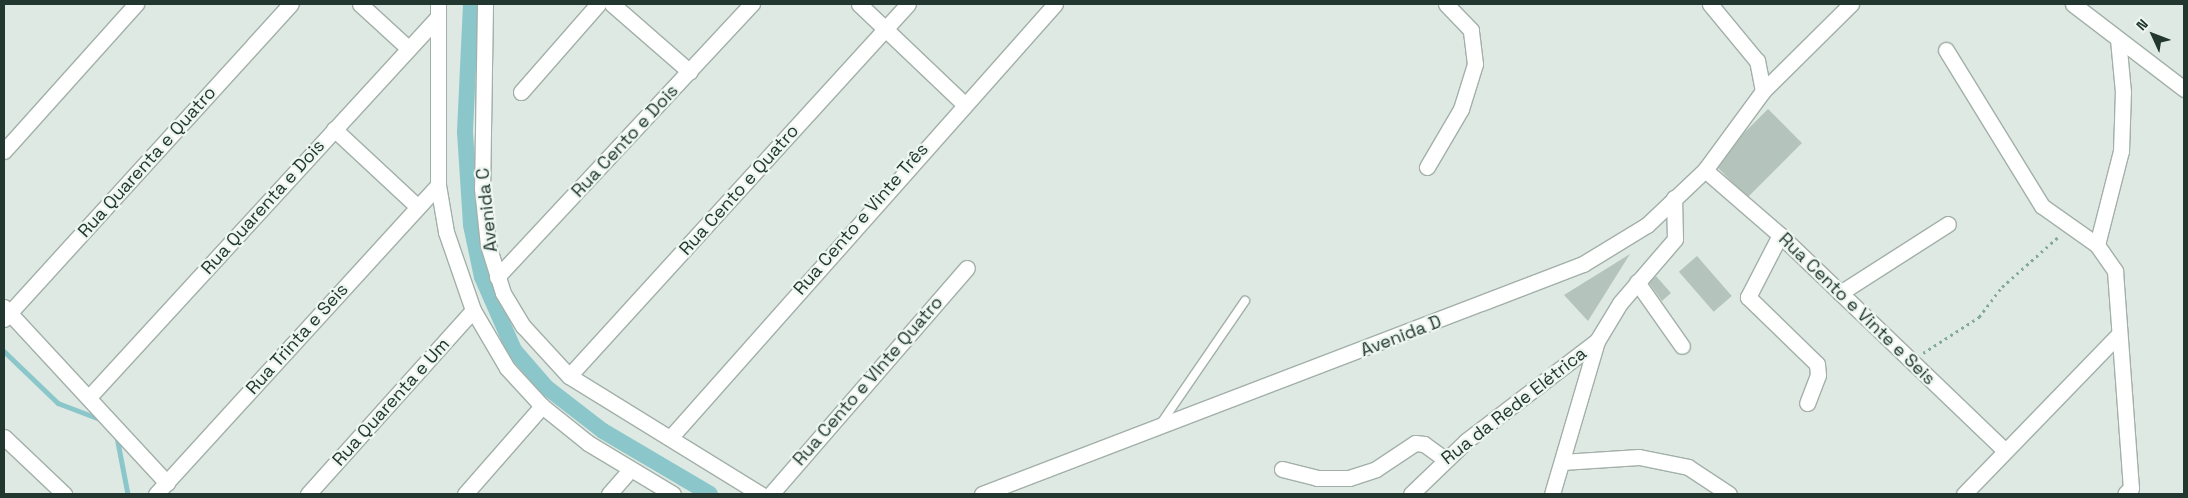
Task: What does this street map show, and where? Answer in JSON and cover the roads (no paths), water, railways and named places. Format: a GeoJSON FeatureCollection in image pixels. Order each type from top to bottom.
{"type":"FeatureCollection","features":[{"type":"Feature","properties":{"kind":"street"},"geometry":{"type":"LineString","coordinates":[[4,151],[136,4]]}},
{"type":"Feature","properties":{"kind":"street","name":"Rua Quarenta e Quatro"},"geometry":{"type":"LineString","coordinates":[[6,313],[291,4]]}},
{"type":"Feature","properties":{"kind":"street"},"geometry":{"type":"LineString","coordinates":[[360,4],[407,47]]}},
{"type":"Feature","properties":{"kind":"street","name":"Avenida C"},"geometry":{"type":"LineString","coordinates":[[485,4],[482,188],[488,245],[497,277],[523,326],[569,376],[760,494]]}},
{"type":"Feature","properties":{"kind":"street"},"geometry":{"type":"LineString","coordinates":[[521,92],[598,4]]}},
{"type":"Feature","properties":{"kind":"street"},"geometry":{"type":"LineString","coordinates":[[612,4],[690,72]]}},
{"type":"Feature","properties":{"kind":"street","name":"Rua Cento e Dois"},"geometry":{"type":"LineString","coordinates":[[497,277],[752,4]]}},
{"type":"Feature","properties":{"kind":"street"},"geometry":{"type":"LineString","coordinates":[[859,4],[963,103]]}},
{"type":"Feature","properties":{"kind":"street","name":"Rua Cento e Quatro"},"geometry":{"type":"LineString","coordinates":[[569,376],[908,4]]}},
{"type":"Feature","properties":{"kind":"street","name":"Rua Cento e Vinte Três"},"geometry":{"type":"LineString","coordinates":[[670,438],[963,103],[1056,4]]}},
{"type":"Feature","properties":{"kind":"street"},"geometry":{"type":"LineString","coordinates":[[1427,167],[1461,109],[1476,64],[1471,30],[1446,4]]}},
{"type":"Feature","properties":{"kind":"street"},"geometry":{"type":"LineString","coordinates":[[1710,4],[1757,61],[1763,91]]}},
{"type":"Feature","properties":{"kind":"street"},"geometry":{"type":"LineString","coordinates":[[1763,91],[1851,4]]}},
{"type":"Feature","properties":{"kind":"street"},"geometry":{"type":"LineString","coordinates":[[2073,4],[2184,89]]}},
{"type":"Feature","properties":{"kind":"street"},"geometry":{"type":"LineString","coordinates":[[438,11],[438,184],[446,232],[473,310],[507,368],[542,406],[630,470],[673,494]]}},
{"type":"Feature","properties":{"kind":"street","name":"Rua Quarenta e Dois"},"geometry":{"type":"LineString","coordinates":[[90,396],[334,129],[438,11]]}},
{"type":"Feature","properties":{"kind":"street"},"geometry":{"type":"LineString","coordinates":[[2097,246],[2120,151],[2123,92],[2118,39]]}},
{"type":"Feature","properties":{"kind":"street"},"geometry":{"type":"LineString","coordinates":[[1946,50],[2042,206],[2097,246],[2114,271],[2117,336],[2131,488],[2125,494]]}},
{"type":"Feature","properties":{"kind":"street","name":"Avenida D"},"geometry":{"type":"LineString","coordinates":[[982,494],[1583,264],[1647,225],[1705,170],[1763,91]]}},
{"type":"Feature","properties":{"kind":"street"},"geometry":{"type":"LineString","coordinates":[[334,129],[417,206]]}},
{"type":"Feature","properties":{"kind":"street","name":"Rua Cento e Vinte e Seis"},"geometry":{"type":"LineString","coordinates":[[1705,170],[1780,235],[2005,451]]}},
{"type":"Feature","properties":{"kind":"street","name":"Rua Trinta e Seis"},"geometry":{"type":"LineString","coordinates":[[156,494],[438,184]]}},
{"type":"Feature","properties":{"kind":"street"},"geometry":{"type":"LineString","coordinates":[[1552,494],[1597,341],[1637,282],[1674,239],[1674,198]]}},
{"type":"Feature","properties":{"kind":"street"},"geometry":{"type":"LineString","coordinates":[[1840,293],[1948,224]]}},
{"type":"Feature","properties":{"kind":"street"},"geometry":{"type":"LineString","coordinates":[[1780,235],[1748,297],[1817,364],[1818,375],[1807,402]]}},
{"type":"Feature","properties":{"kind":"street","name":"Rua Cento e VInte Quatro"},"geometry":{"type":"LineString","coordinates":[[771,494],[968,268]]}},
{"type":"Feature","properties":{"kind":"street"},"geometry":{"type":"LineString","coordinates":[[1637,282],[1682,346]]}},
{"type":"Feature","properties":{"kind":"street","name":"Rua Quarenta e Um"},"geometry":{"type":"LineString","coordinates":[[308,494],[473,310]]}},
{"type":"Feature","properties":{"kind":"street"},"geometry":{"type":"LineString","coordinates":[[6,313],[90,396],[167,483]]}},
{"type":"Feature","properties":{"kind":"street"},"geometry":{"type":"LineString","coordinates":[[1964,494],[2117,336]]}},
{"type":"Feature","properties":{"kind":"street","name":"Rua da Rede Elétrica"},"geometry":{"type":"LineString","coordinates":[[1411,494],[1446,459],[1597,341]]}},
{"type":"Feature","properties":{"kind":"street"},"geometry":{"type":"LineString","coordinates":[[465,494],[542,406]]}},
{"type":"Feature","properties":{"kind":"street"},"geometry":{"type":"LineString","coordinates":[[4,437],[64,494]]}},
{"type":"Feature","properties":{"kind":"street"},"geometry":{"type":"LineString","coordinates":[[1282,469],[1317,478],[1348,478],[1376,469],[1415,443],[1424,444],[1446,459]]}},
{"type":"Feature","properties":{"kind":"street"},"geometry":{"type":"LineString","coordinates":[[1562,462],[1639,457],[1688,468],[1729,494]]}},
{"type":"Feature","properties":{"kind":"street"},"geometry":{"type":"LineString","coordinates":[[609,494],[630,470]]}},
{"type":"Feature","properties":{"kind":"lane"},"geometry":{"type":"LineString","coordinates":[[1158,428],[1246,301]]}},
{"type":"Feature","properties":{"kind":"waterway"},"geometry":{"type":"LineString","coordinates":[[471,4],[465,132],[471,225],[482,277],[514,350],[546,387],[603,431],[710,494]]}},
{"type":"Feature","properties":{"kind":"waterway"},"geometry":{"type":"LineString","coordinates":[[4,351],[58,403],[100,419]]}},
{"type":"Feature","properties":{"kind":"waterway"},"geometry":{"type":"LineString","coordinates":[[117,437],[128,494]]}}]}
